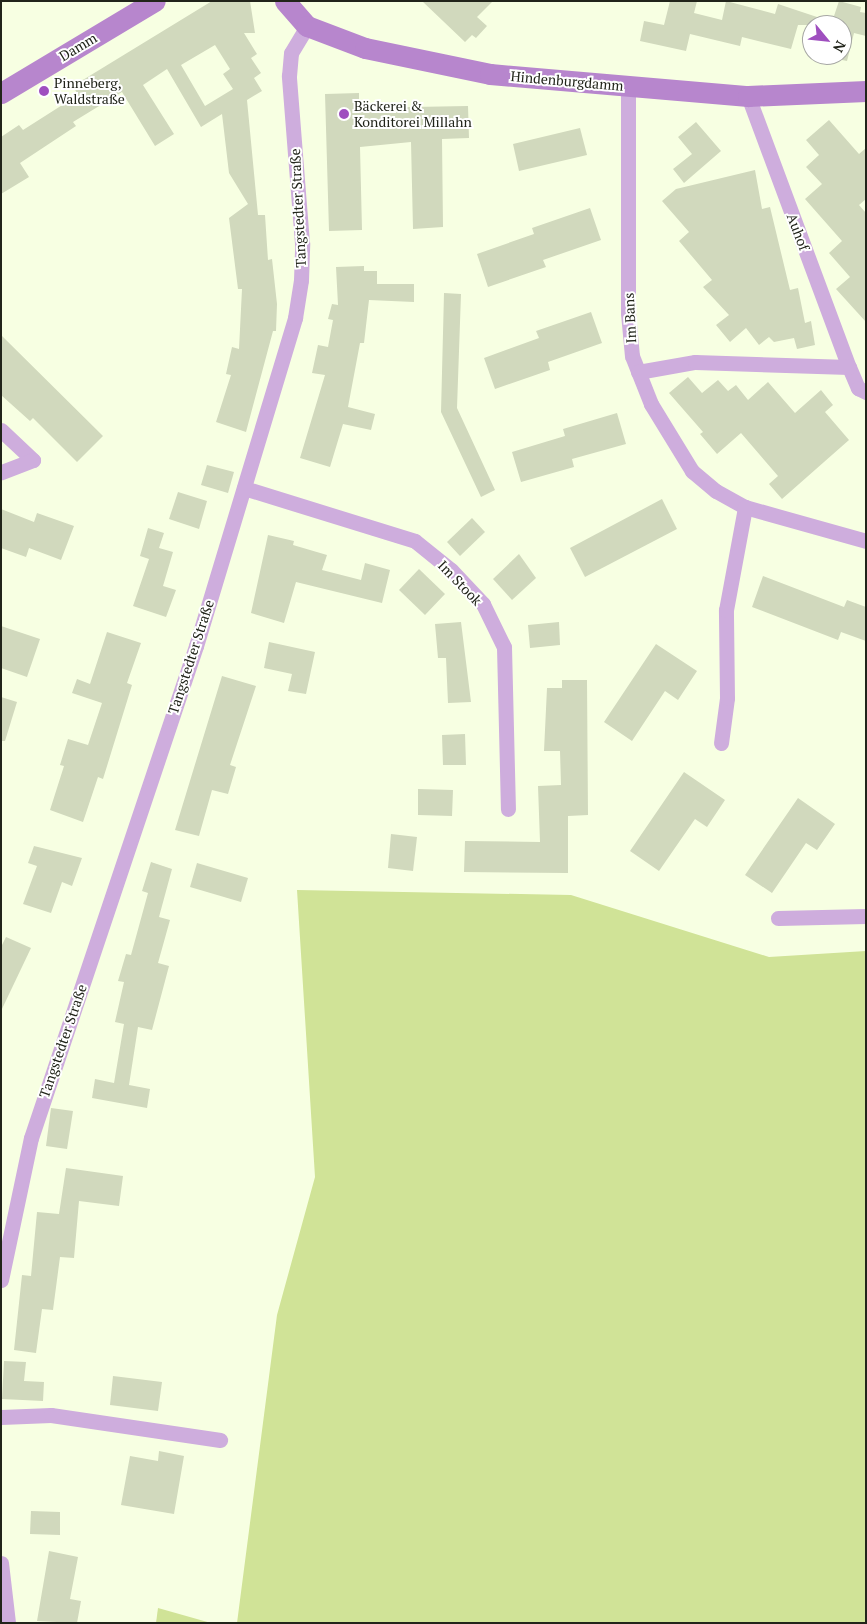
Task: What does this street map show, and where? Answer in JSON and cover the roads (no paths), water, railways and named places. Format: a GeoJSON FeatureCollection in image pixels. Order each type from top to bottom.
{"type":"FeatureCollection","features":[{"type":"Feature","properties":{"kind":"street","name":"Damm"},"geometry":{"type":"LineString","coordinates":[[1,93],[156,1]]}},
{"type":"Feature","properties":{"kind":"street","name":"Hindenburgdamm"},"geometry":{"type":"LineString","coordinates":[[285,1],[307,26],[399,58],[490,74],[748,96],[866,91]]}},
{"type":"Feature","properties":{"kind":"street","name":"Tangstedter Straße"},"geometry":{"type":"LineString","coordinates":[[1,1280],[31,1138],[196,646],[295,318],[301,280],[302,243],[289,76],[292,53],[307,26]]}},
{"type":"Feature","properties":{"kind":"street","name":"Im Bans"},"geometry":{"type":"LineString","coordinates":[[628,86],[631,190],[628,313],[632,356],[650,404],[692,471],[716,491],[745,507],[866,541]]}},
{"type":"Feature","properties":{"kind":"street","name":"Auhof"},"geometry":{"type":"LineString","coordinates":[[748,96],[849,367],[858,388],[866,392]]}},
{"type":"Feature","properties":{"kind":"street"},"geometry":{"type":"LineString","coordinates":[[638,372],[695,362],[849,367]]}},
{"type":"Feature","properties":{"kind":"street"},"geometry":{"type":"LineString","coordinates":[[1,430],[33,460],[1,472]]}},
{"type":"Feature","properties":{"kind":"street","name":"Im Stook"},"geometry":{"type":"LineString","coordinates":[[244,488],[415,541],[451,570],[483,604],[504,647],[508,809]]}},
{"type":"Feature","properties":{"kind":"street"},"geometry":{"type":"LineString","coordinates":[[721,743],[727,698],[726,610],[745,507]]}},
{"type":"Feature","properties":{"kind":"street"},"geometry":{"type":"LineString","coordinates":[[778,918],[866,916]]}},
{"type":"Feature","properties":{"kind":"street"},"geometry":{"type":"LineString","coordinates":[[1,1417],[51,1415],[220,1440]]}},
{"type":"Feature","properties":{"kind":"street"},"geometry":{"type":"LineString","coordinates":[[1,1563],[3,1607],[8,1623]]}},
{"type":"Feature","properties":{"kind":"place","name":"Pinneberg, Waldstraße"},"geometry":{"type":"Point","coordinates":[44,91]}},
{"type":"Feature","properties":{"kind":"place","name":"Bäckerei & Konditorei Millahn"},"geometry":{"type":"Point","coordinates":[344,114]}}]}
